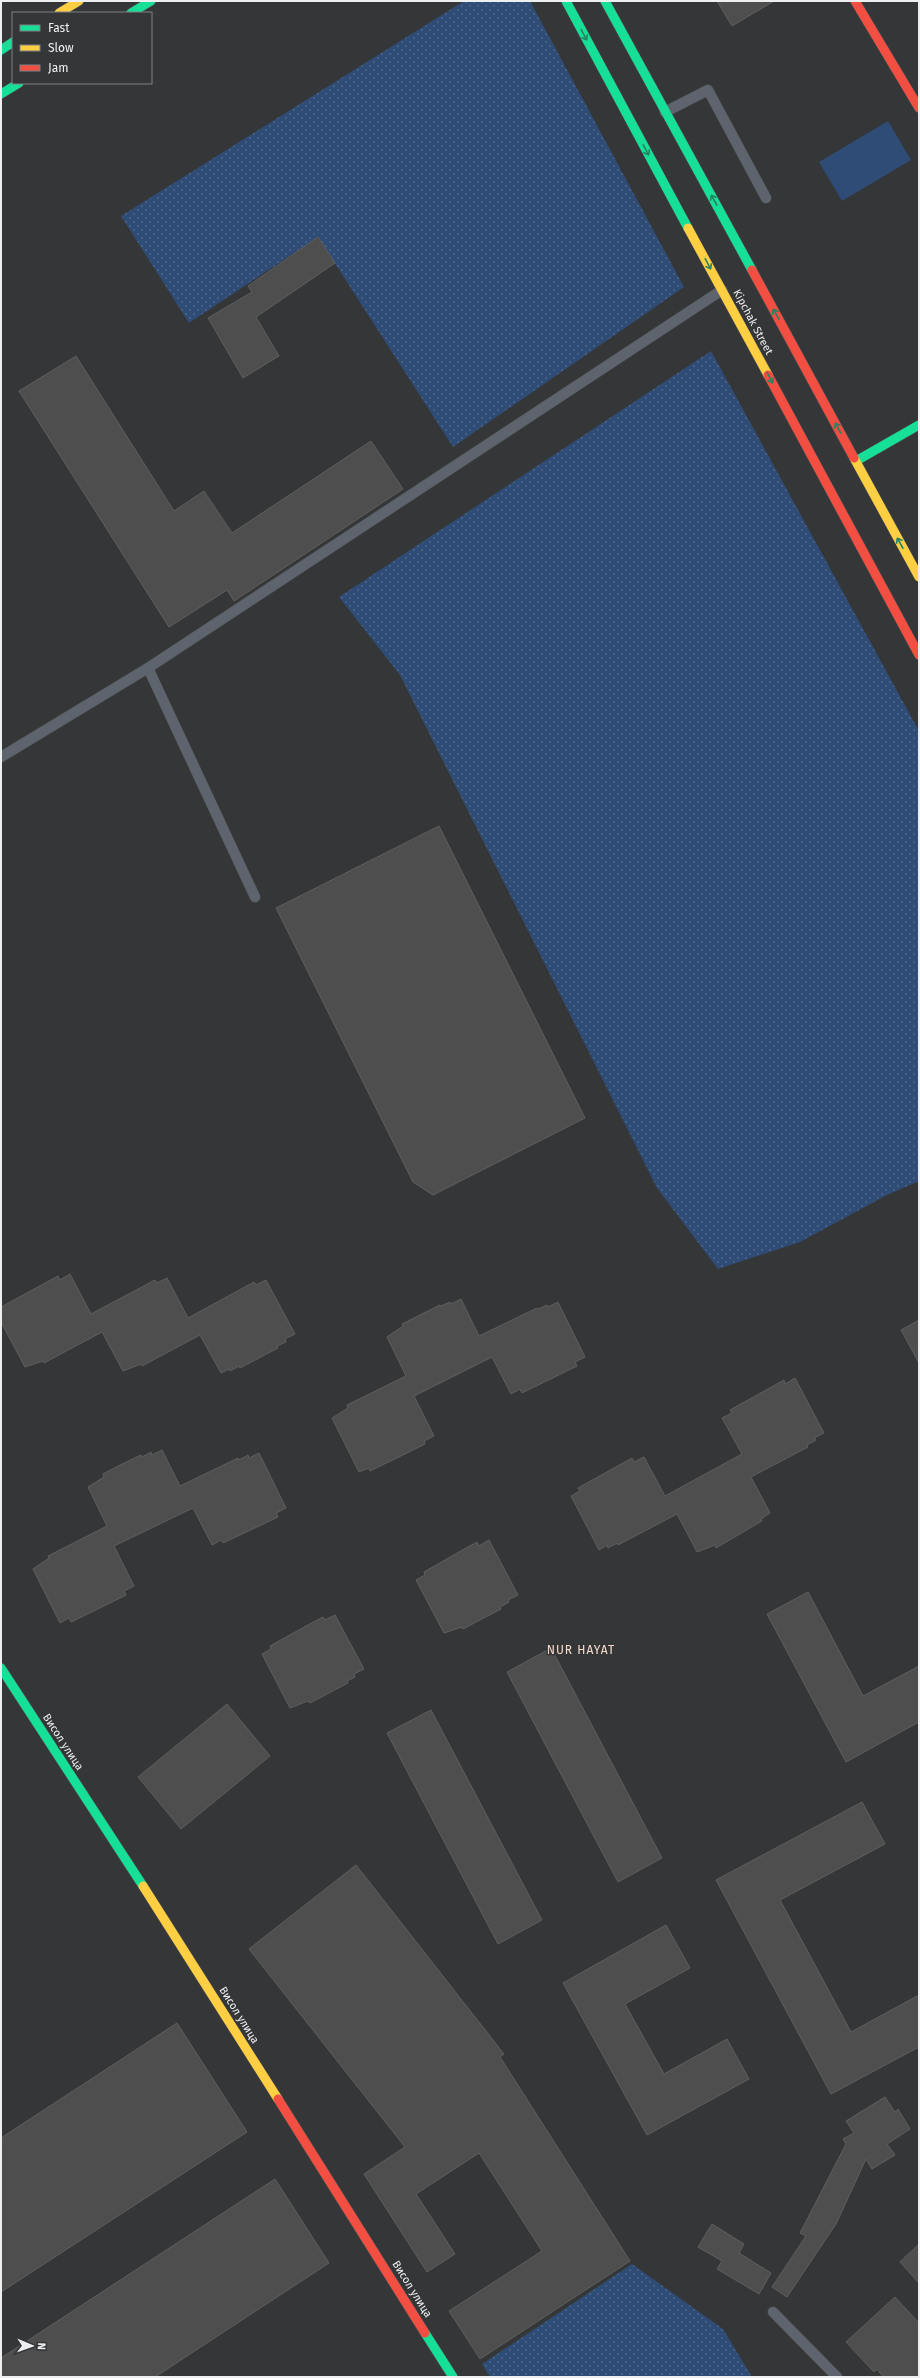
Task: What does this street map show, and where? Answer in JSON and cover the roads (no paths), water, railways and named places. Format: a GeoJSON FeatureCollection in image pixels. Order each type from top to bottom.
{"type":"FeatureCollection","features":[{"type":"Feature","properties":{"kind":"main road"},"geometry":{"type":"LineString","coordinates":[[62,12],[79,1]]}},
{"type":"Feature","properties":{"kind":"main road"},"geometry":{"type":"LineString","coordinates":[[133,12],[151,1]]}},
{"type":"Feature","properties":{"kind":"main road","name":"Kipchak Street"},"geometry":{"type":"LineString","coordinates":[[566,1],[919,655]]}},
{"type":"Feature","properties":{"kind":"main road"},"geometry":{"type":"LineString","coordinates":[[605,1],[919,577]]}},
{"type":"Feature","properties":{"kind":"main road"},"geometry":{"type":"LineString","coordinates":[[855,1],[919,108]]}},
{"type":"Feature","properties":{"kind":"main road"},"geometry":{"type":"LineString","coordinates":[[1,50],[12,43]]}},
{"type":"Feature","properties":{"kind":"main road"},"geometry":{"type":"LineString","coordinates":[[1,94],[17,84]]}},
{"type":"Feature","properties":{"kind":"main road"},"geometry":{"type":"LineString","coordinates":[[856,461],[919,425]]}},
{"type":"Feature","properties":{"kind":"main road","name":"Висол улица"},"geometry":{"type":"LineString","coordinates":[[1,1668],[173,1933],[453,2377]]}},
{"type":"Feature","properties":{"kind":"lane"},"geometry":{"type":"LineString","coordinates":[[666,112],[708,90],[766,198]]}},
{"type":"Feature","properties":{"kind":"lane"},"geometry":{"type":"LineString","coordinates":[[1,757],[148,668],[722,290]]}},
{"type":"Feature","properties":{"kind":"lane"},"geometry":{"type":"LineString","coordinates":[[148,668],[255,897]]}},
{"type":"Feature","properties":{"kind":"lane"},"geometry":{"type":"LineString","coordinates":[[773,2312],[838,2377]]}},
{"type":"Feature","properties":{"kind":"district","name":"NUR HAYAT"},"geometry":{"type":"Point","coordinates":[581,1650]}}]}
